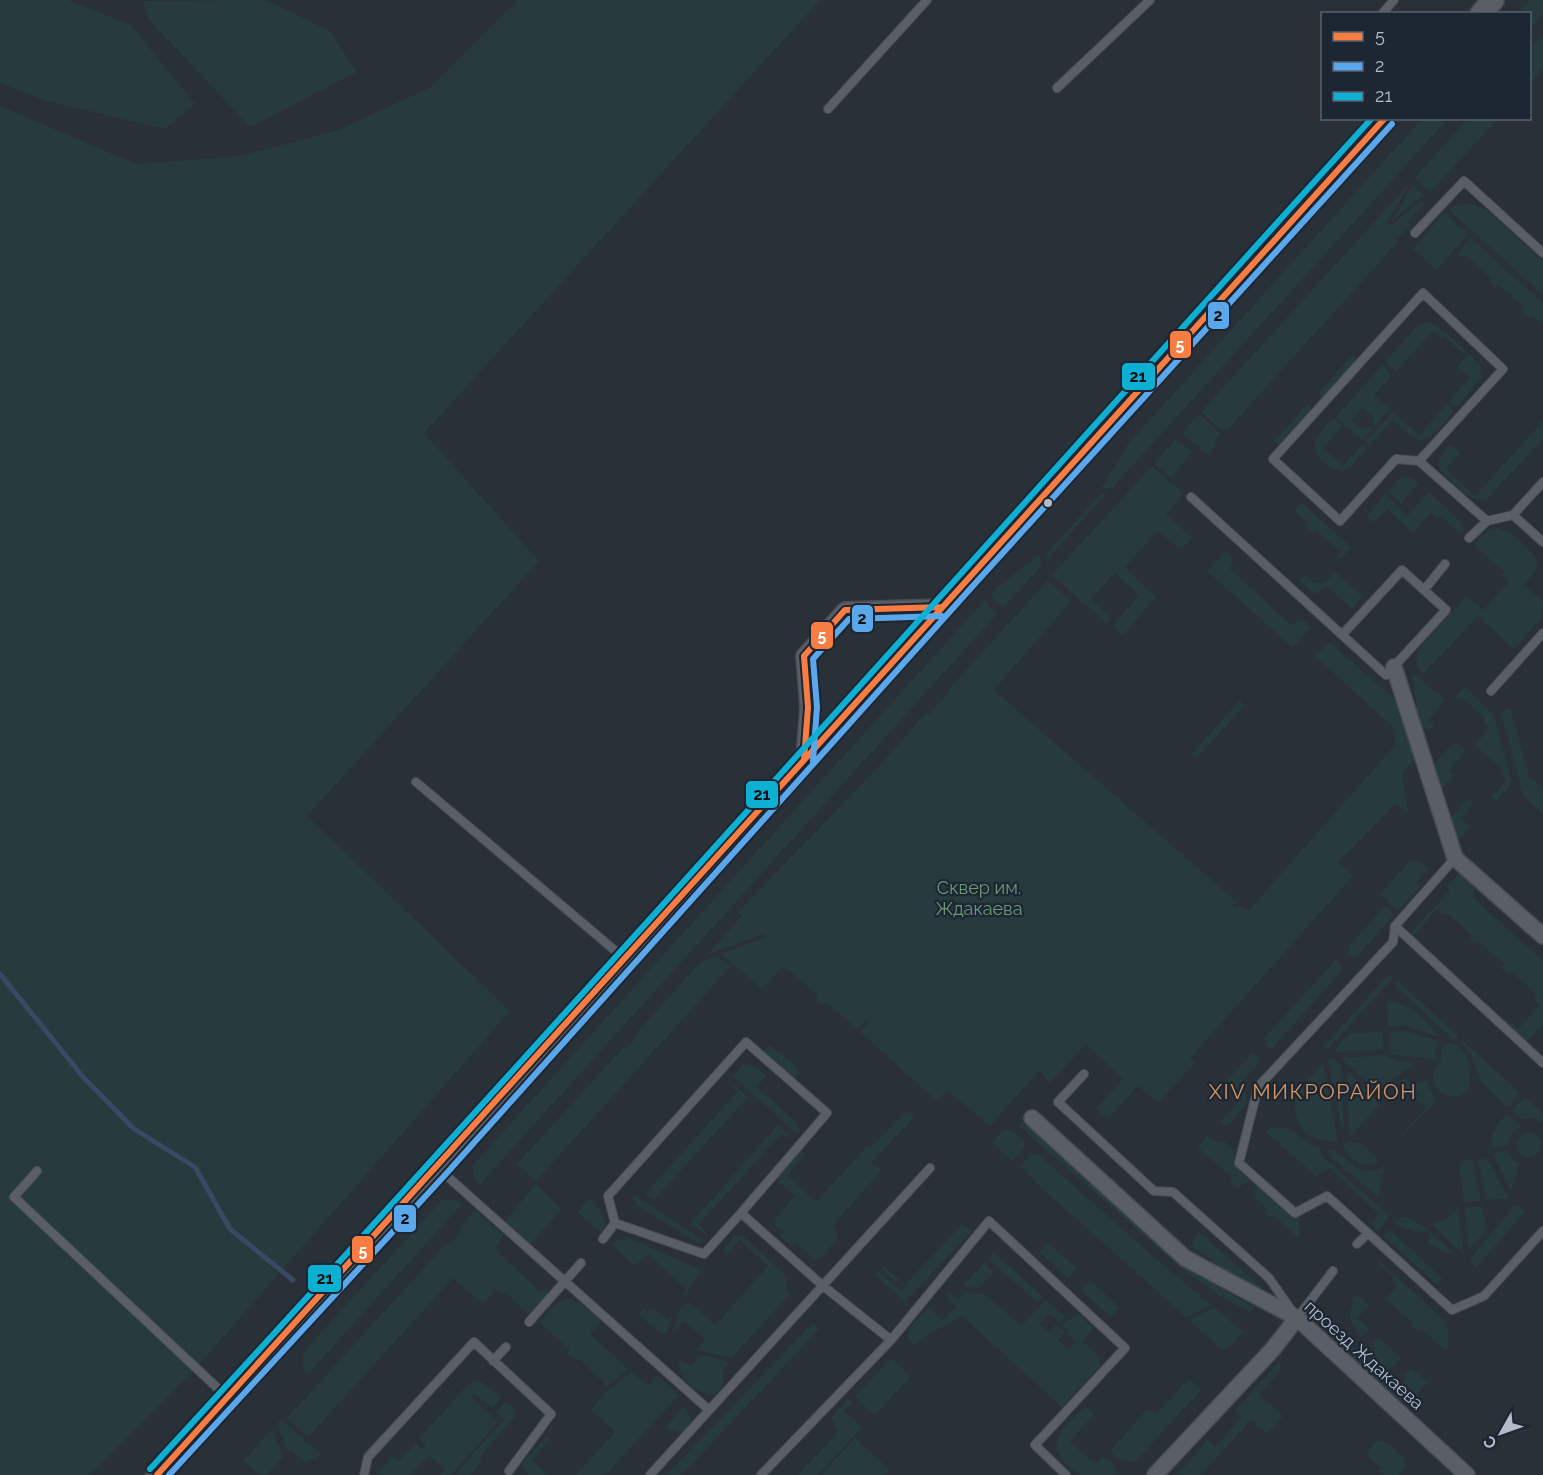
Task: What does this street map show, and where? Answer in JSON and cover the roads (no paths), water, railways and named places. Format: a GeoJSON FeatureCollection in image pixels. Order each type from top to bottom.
{"type":"FeatureCollection","features":[{"type":"Feature","properties":{"kind":"main road"},"geometry":{"type":"LineString","coordinates":[[1483,12],[1493,0]]}},
{"type":"Feature","properties":{"kind":"main road"},"geometry":{"type":"LineString","coordinates":[[157,1475],[438,1168],[1383,120]]}},
{"type":"Feature","properties":{"kind":"street"},"geometry":{"type":"LineString","coordinates":[[804,760],[808,707],[804,656],[845,610],[942,607]]}},
{"type":"Feature","properties":{"kind":"street"},"geometry":{"type":"LineString","coordinates":[[1394,667],[1455,858],[1543,936]]}},
{"type":"Feature","properties":{"kind":"street","name":"проезд Ждакаева"},"geometry":{"type":"LineString","coordinates":[[1032,1118],[1185,1258],[1297,1317],[1462,1473]]}},
{"type":"Feature","properties":{"kind":"street"},"geometry":{"type":"LineString","coordinates":[[1155,1475],[1273,1349],[1297,1317]]}},
{"type":"Feature","properties":{"kind":"lane"},"geometry":{"type":"LineString","coordinates":[[828,109],[927,0]]}},
{"type":"Feature","properties":{"kind":"lane"},"geometry":{"type":"LineString","coordinates":[[1057,88],[1150,0]]}},
{"type":"Feature","properties":{"kind":"lane"},"geometry":{"type":"LineString","coordinates":[[1384,12],[1394,0]]}},
{"type":"Feature","properties":{"kind":"lane"},"geometry":{"type":"LineString","coordinates":[[1415,233],[1464,181],[1543,253]]}},
{"type":"Feature","properties":{"kind":"lane"},"geometry":{"type":"LineString","coordinates":[[1419,461],[1503,369],[1423,293],[1273,459],[1340,521],[1396,459],[1419,461],[1487,521]]}},
{"type":"Feature","properties":{"kind":"lane"},"geometry":{"type":"LineString","coordinates":[[1469,537],[1487,521],[1513,515],[1543,482]]}},
{"type":"Feature","properties":{"kind":"lane"},"geometry":{"type":"LineString","coordinates":[[1191,497],[1342,635],[1386,675],[1446,610],[1402,570],[1342,635]]}},
{"type":"Feature","properties":{"kind":"lane"},"geometry":{"type":"LineString","coordinates":[[1513,515],[1543,542]]}},
{"type":"Feature","properties":{"kind":"lane"},"geometry":{"type":"LineString","coordinates":[[1424,590],[1445,564]]}},
{"type":"Feature","properties":{"kind":"lane"},"geometry":{"type":"LineString","coordinates":[[1491,691],[1543,633]]}},
{"type":"Feature","properties":{"kind":"lane"},"geometry":{"type":"LineString","coordinates":[[416,782],[626,960]]}},
{"type":"Feature","properties":{"kind":"lane"},"geometry":{"type":"LineString","coordinates":[[1455,858],[1395,926],[1393,942],[1258,1087],[1239,1163],[1295,1213],[1327,1196],[1452,1310],[1485,1296],[1543,1231]]}},
{"type":"Feature","properties":{"kind":"lane"},"geometry":{"type":"LineString","coordinates":[[1395,926],[1541,1058]]}},
{"type":"Feature","properties":{"kind":"lane"},"geometry":{"type":"LineString","coordinates":[[746,1042],[827,1113],[704,1254],[615,1223],[608,1196],[746,1042]]}},
{"type":"Feature","properties":{"kind":"lane"},"geometry":{"type":"LineString","coordinates":[[1084,1074],[1058,1102],[1154,1191],[1173,1192],[1269,1278],[1297,1317],[1333,1271]]}},
{"type":"Feature","properties":{"kind":"lane"},"geometry":{"type":"LineString","coordinates":[[438,1168],[709,1410]]}},
{"type":"Feature","properties":{"kind":"lane"},"geometry":{"type":"LineString","coordinates":[[650,1475],[930,1168]]}},
{"type":"Feature","properties":{"kind":"lane"},"geometry":{"type":"LineString","coordinates":[[38,1171],[14,1197],[228,1398]]}},
{"type":"Feature","properties":{"kind":"lane"},"geometry":{"type":"LineString","coordinates":[[741,1213],[822,1285],[891,1340]]}},
{"type":"Feature","properties":{"kind":"lane"},"geometry":{"type":"LineString","coordinates":[[761,1475],[891,1340],[989,1221],[1125,1348],[1035,1445],[1066,1475]]}},
{"type":"Feature","properties":{"kind":"lane"},"geometry":{"type":"LineString","coordinates":[[603,1239],[615,1223]]}},
{"type":"Feature","properties":{"kind":"lane"},"geometry":{"type":"LineString","coordinates":[[1357,1244],[1368,1233]]}},
{"type":"Feature","properties":{"kind":"lane"},"geometry":{"type":"LineString","coordinates":[[529,1322],[581,1263]]}},
{"type":"Feature","properties":{"kind":"lane"},"geometry":{"type":"LineString","coordinates":[[364,1475],[368,1457],[474,1342],[551,1414],[509,1474]]}},
{"type":"Feature","properties":{"kind":"lane"},"geometry":{"type":"LineString","coordinates":[[494,1361],[506,1347]]}},
{"type":"Feature","properties":{"kind":"waterway"},"geometry":{"type":"LineString","coordinates":[[0,974],[83,1077],[134,1129],[195,1167],[230,1229],[293,1280]]}},
{"type":"Feature","properties":{"kind":"district","name":"XIV МИКРОРАЙОН"},"geometry":{"type":"Point","coordinates":[1313,1092]}},
{"type":"Feature","properties":{"kind":"park label","name":"Сквер им. Ждакаева"},"geometry":{"type":"Point","coordinates":[979,898]}}]}
